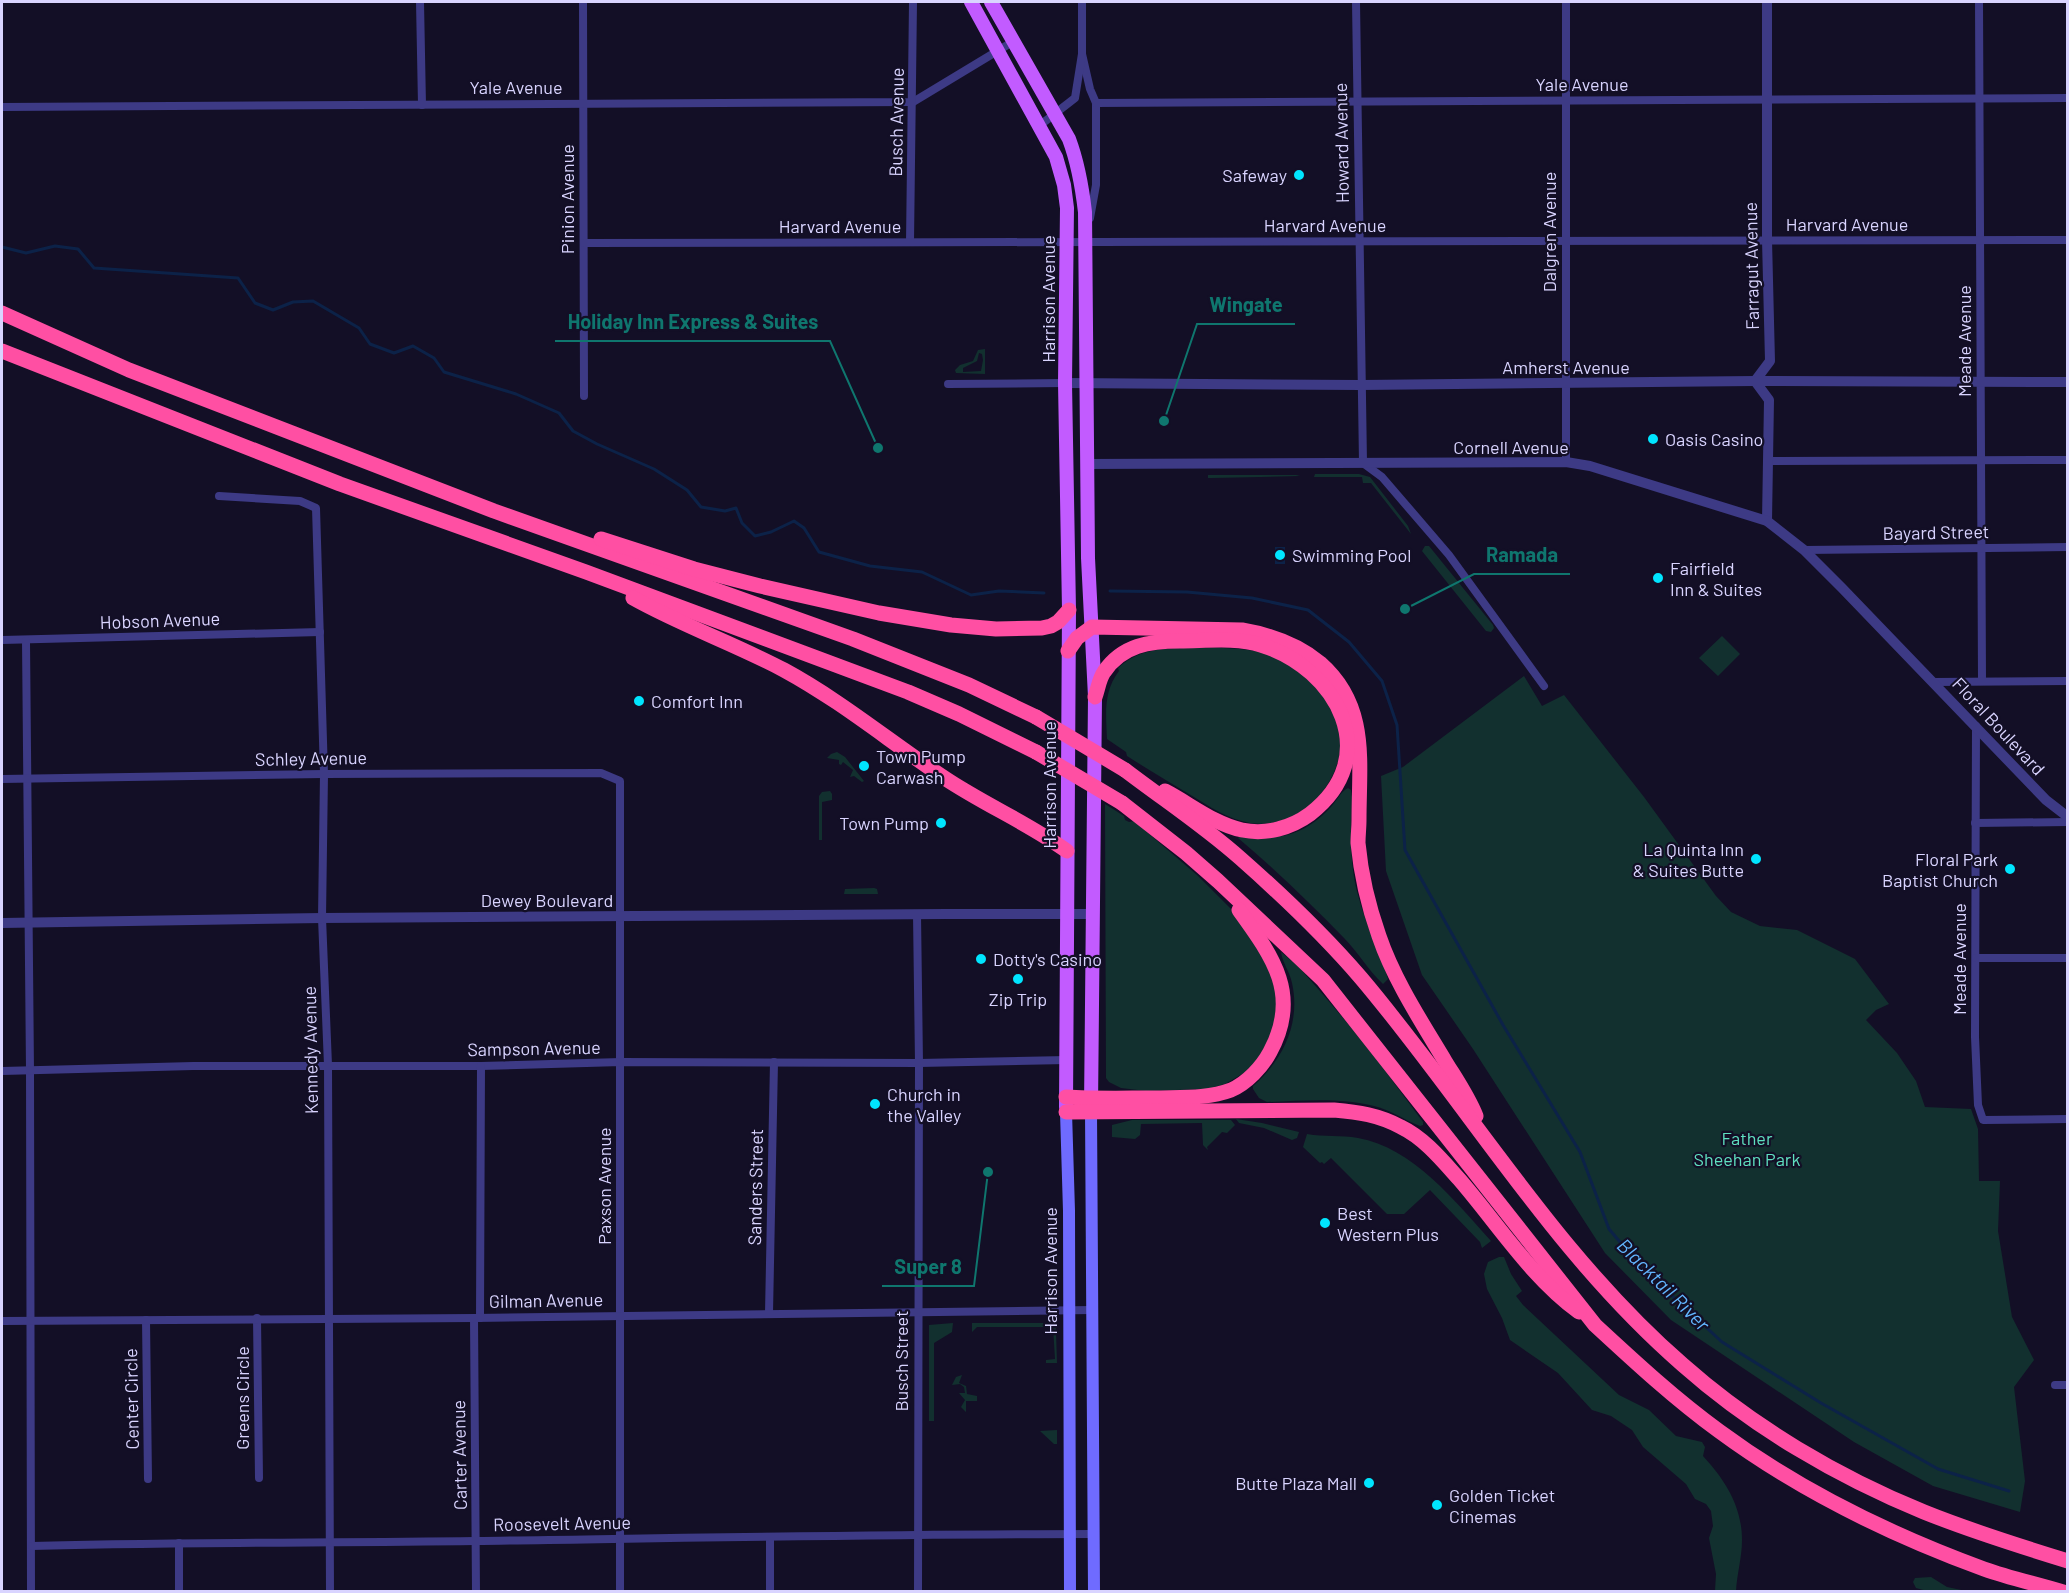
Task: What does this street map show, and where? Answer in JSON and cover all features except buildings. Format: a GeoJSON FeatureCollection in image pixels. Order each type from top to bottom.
{"type":"FeatureCollection","features":[{"type":"Feature","properties":{"kind":"highway"},"geometry":{"type":"LineString","coordinates":[[2,313],[129,370],[494,511],[854,639],[969,685],[1036,717],[1125,770],[1216,820],[1241,830],[1274,831],[1297,823],[1328,798],[1340,775],[1346,754],[1345,724],[1332,696],[1313,673],[1274,650],[1244,642],[1159,641],[1133,647],[1117,657],[1103,674],[1095,697]]}},
{"type":"Feature","properties":{"kind":"highway"},"geometry":{"type":"LineString","coordinates":[[2,351],[340,484],[586,572],[908,692],[1036,752],[1122,803],[1178,846],[1218,881],[1323,980],[1595,1325]]}},
{"type":"Feature","properties":{"kind":"highway"},"geometry":{"type":"LineString","coordinates":[[494,511],[608,541],[694,569],[796,595],[890,615],[951,625],[996,629],[1042,628],[1058,622],[1069,610]]}},
{"type":"Feature","properties":{"kind":"highway"},"geometry":{"type":"LineString","coordinates":[[586,572],[636,600],[757,656],[821,691],[942,777],[977,799],[1044,835],[1067,851]]}},
{"type":"Feature","properties":{"kind":"highway"},"geometry":{"type":"LineString","coordinates":[[1068,651],[1077,638],[1092,627],[1242,630],[1263,633],[1297,647],[1332,674],[1345,692],[1356,721],[1359,759],[1358,842],[1364,890],[1373,921],[1391,966],[1423,1025],[1470,1100],[1486,1138]]}},
{"type":"Feature","properties":{"kind":"highway"},"geometry":{"type":"LineString","coordinates":[[1125,770],[1238,857],[1308,921],[1358,975],[1408,1035],[1547,1221],[1608,1294],[1685,1367],[1761,1425],[1830,1467],[1890,1497],[1970,1529],[2067,1561]]}},
{"type":"Feature","properties":{"kind":"highway"},"geometry":{"type":"LineString","coordinates":[[1091,1105],[1213,1095],[1233,1089],[1248,1079],[1266,1059],[1279,1032],[1282,1017],[1284,999],[1279,977],[1268,952],[1218,881]]}},
{"type":"Feature","properties":{"kind":"highway"},"geometry":{"type":"LineString","coordinates":[[1066,1105],[1334,1110],[1370,1114],[1402,1127],[1418,1137],[1444,1162],[1520,1255],[1557,1296],[1595,1325],[1648,1375],[1719,1431],[1756,1457],[1845,1509],[1905,1537],[1985,1569],[2062,1592]]}},
{"type":"Feature","properties":{"kind":"main road","name":"Harrison Avenue"},"geometry":{"type":"LineString","coordinates":[[971,2],[1059,163],[1067,208],[1065,383],[1069,610],[1066,1105],[1069,1211],[1070,1592]]}},
{"type":"Feature","properties":{"kind":"main road","name":"Harrison Avenue"},"geometry":{"type":"LineString","coordinates":[[991,2],[1056,115],[1077,160],[1082,185],[1085,242],[1088,558],[1095,697],[1091,1105],[1094,1592]]}},
{"type":"Feature","properties":{"kind":"street"},"geometry":{"type":"LineString","coordinates":[[420,2],[423,105]]}},
{"type":"Feature","properties":{"kind":"street","name":"Pinion Avenue"},"geometry":{"type":"LineString","coordinates":[[583,2],[584,396]]}},
{"type":"Feature","properties":{"kind":"street","name":"Busch Avenue"},"geometry":{"type":"LineString","coordinates":[[910,242],[914,2]]}},
{"type":"Feature","properties":{"kind":"street"},"geometry":{"type":"LineString","coordinates":[[1039,126],[1075,98],[1082,54],[1082,2]]}},
{"type":"Feature","properties":{"kind":"street","name":"Howard Avenue"},"geometry":{"type":"LineString","coordinates":[[1356,2],[1363,464]]}},
{"type":"Feature","properties":{"kind":"street","name":"Dalgren Avenue"},"geometry":{"type":"LineString","coordinates":[[1566,2],[1566,462]]}},
{"type":"Feature","properties":{"kind":"street","name":"Farragut Avenue"},"geometry":{"type":"LineString","coordinates":[[1755,381],[1770,362],[1767,240],[1767,2]]}},
{"type":"Feature","properties":{"kind":"street","name":"Meade Avenue"},"geometry":{"type":"LineString","coordinates":[[1979,2],[1982,681]]}},
{"type":"Feature","properties":{"kind":"street"},"geometry":{"type":"LineString","coordinates":[[913,102],[1014,41]]}},
{"type":"Feature","properties":{"kind":"street"},"geometry":{"type":"LineString","coordinates":[[1082,54],[1089,88],[1096,103],[1096,185],[1085,242]]}},
{"type":"Feature","properties":{"kind":"street","name":"Yale Avenue"},"geometry":{"type":"LineString","coordinates":[[1096,103],[2067,98]]}},
{"type":"Feature","properties":{"kind":"street","name":"Yale Avenue"},"geometry":{"type":"LineString","coordinates":[[2,107],[913,102]]}},
{"type":"Feature","properties":{"kind":"street","name":"Harvard Avenue"},"geometry":{"type":"LineString","coordinates":[[584,243],[2067,240]]}},
{"type":"Feature","properties":{"kind":"street"},"geometry":{"type":"LineString","coordinates":[[1755,381],[1769,400],[1767,520]]}},
{"type":"Feature","properties":{"kind":"street","name":"Amherst Avenue"},"geometry":{"type":"LineString","coordinates":[[1065,383],[1361,385],[1755,381],[2067,382]]}},
{"type":"Feature","properties":{"kind":"street"},"geometry":{"type":"LineString","coordinates":[[948,384],[1065,383]]}},
{"type":"Feature","properties":{"kind":"street"},"geometry":{"type":"LineString","coordinates":[[1768,462],[2067,460]]}},
{"type":"Feature","properties":{"kind":"street","name":"Cornell Avenue"},"geometry":{"type":"LineString","coordinates":[[1086,464],[1566,462],[1590,466],[1767,520],[1804,550],[1934,682]]}},
{"type":"Feature","properties":{"kind":"street"},"geometry":{"type":"LineString","coordinates":[[1363,464],[1382,477],[1449,555],[1544,686]]}},
{"type":"Feature","properties":{"kind":"street","name":"Kennedy Avenue"},"geometry":{"type":"LineString","coordinates":[[219,496],[300,501],[316,508],[324,774],[322,918],[328,1065],[330,1592]]}},
{"type":"Feature","properties":{"kind":"street","name":"Bayard Street"},"geometry":{"type":"LineString","coordinates":[[1804,550],[2067,547]]}},
{"type":"Feature","properties":{"kind":"street","name":"Hobson Avenue"},"geometry":{"type":"LineString","coordinates":[[2,640],[320,632]]}},
{"type":"Feature","properties":{"kind":"street"},"geometry":{"type":"LineString","coordinates":[[26,641],[29,779],[31,1592]]}},
{"type":"Feature","properties":{"kind":"street"},"geometry":{"type":"LineString","coordinates":[[1934,682],[2067,681]]}},
{"type":"Feature","properties":{"kind":"street","name":"Floral Boulevard"},"geometry":{"type":"LineString","coordinates":[[1934,682],[2046,800],[2067,817]]}},
{"type":"Feature","properties":{"kind":"street","name":"Meade Avenue"},"geometry":{"type":"LineString","coordinates":[[1976,726],[1975,1038],[1978,1105],[1983,1120],[2067,1119]]}},
{"type":"Feature","properties":{"kind":"street","name":"Schley Avenue"},"geometry":{"type":"LineString","coordinates":[[2,779],[601,773],[620,781]]}},
{"type":"Feature","properties":{"kind":"street","name":"Paxson Avenue"},"geometry":{"type":"LineString","coordinates":[[620,781],[620,1592]]}},
{"type":"Feature","properties":{"kind":"street"},"geometry":{"type":"LineString","coordinates":[[1975,823],[2067,822]]}},
{"type":"Feature","properties":{"kind":"street","name":"Busch Street"},"geometry":{"type":"LineString","coordinates":[[917,914],[918,1592]]}},
{"type":"Feature","properties":{"kind":"street","name":"Dewey Boulevard"},"geometry":{"type":"LineString","coordinates":[[2,923],[322,918],[1093,915]]}},
{"type":"Feature","properties":{"kind":"street"},"geometry":{"type":"LineString","coordinates":[[1976,958],[2067,958]]}},
{"type":"Feature","properties":{"kind":"street","name":"Sampson Avenue"},"geometry":{"type":"LineString","coordinates":[[2,1071],[193,1065],[482,1066],[621,1062],[919,1063],[1067,1060]]}},
{"type":"Feature","properties":{"kind":"street","name":"Sanders Street"},"geometry":{"type":"LineString","coordinates":[[769,1313],[774,1062]]}},
{"type":"Feature","properties":{"kind":"street","name":"Carter Avenue"},"geometry":{"type":"LineString","coordinates":[[476,1592],[477,1318],[482,1066]]}},
{"type":"Feature","properties":{"kind":"street","name":"Gilman Avenue"},"geometry":{"type":"LineString","coordinates":[[2,1321],[1092,1310]]}},
{"type":"Feature","properties":{"kind":"street","name":"Greens Circle"},"geometry":{"type":"LineString","coordinates":[[257,1318],[259,1478]]}},
{"type":"Feature","properties":{"kind":"street","name":"Center Circle"},"geometry":{"type":"LineString","coordinates":[[146,1320],[148,1479]]}},
{"type":"Feature","properties":{"kind":"street"},"geometry":{"type":"LineString","coordinates":[[2055,1385],[2067,1385]]}},
{"type":"Feature","properties":{"kind":"street","name":"Roosevelt Avenue"},"geometry":{"type":"LineString","coordinates":[[32,1546],[476,1541],[619,1537],[770,1538],[1094,1534]]}},
{"type":"Feature","properties":{"kind":"street"},"geometry":{"type":"LineString","coordinates":[[770,1538],[770,1592]]}},
{"type":"Feature","properties":{"kind":"street"},"geometry":{"type":"LineString","coordinates":[[179,1543],[179,1592]]}},
{"type":"Feature","properties":{"kind":"green space"},"geometry":{"type":"Polygon","coordinates":[[[985,349],[985,374],[956,373],[955,370],[960,365],[973,361],[978,350],[985,349]],[[979,353],[977,361],[963,368],[963,372],[981,371],[982,354],[979,353]]]}},
{"type":"Feature","properties":{"kind":"green space"},"geometry":{"type":"Polygon","coordinates":[[[1315,474],[1359,474],[1370,477],[1408,526],[1411,534],[1371,483],[1363,483],[1362,477],[1314,477],[1315,474]]]}},
{"type":"Feature","properties":{"kind":"green space"},"geometry":{"type":"Polygon","coordinates":[[[1208,475],[1296,475],[1300,476],[1208,478],[1208,475]]]}},
{"type":"Feature","properties":{"kind":"green space"},"geometry":{"type":"Polygon","coordinates":[[[1425,546],[1429,546],[1493,625],[1491,632],[1486,631],[1422,551],[1425,546]]]}},
{"type":"Feature","properties":{"kind":"green space"},"geometry":{"type":"Polygon","coordinates":[[[1722,636],[1740,654],[1718,676],[1699,658],[1722,636]]]}},
{"type":"Feature","properties":{"kind":"green space"},"geometry":{"type":"Polygon","coordinates":[[[1175,648],[1232,648],[1274,656],[1294,665],[1328,700],[1335,710],[1340,735],[1339,758],[1333,774],[1313,802],[1284,820],[1268,823],[1242,821],[1218,812],[1127,756],[1126,752],[1107,739],[1108,695],[1119,671],[1118,668],[1138,655],[1175,648]]]}},
{"type":"Feature","properties":{"kind":"green space","name":"Father Sheehan Park"},"geometry":{"type":"Polygon","coordinates":[[[1524,676],[1542,706],[1564,695],[1644,797],[1716,896],[1731,912],[1760,926],[1797,930],[1855,959],[1889,1004],[1876,1010],[1866,1020],[1897,1053],[1916,1081],[1925,1107],[1971,1109],[1978,1129],[1979,1181],[2000,1181],[1998,1231],[2012,1317],[2034,1360],[2014,1387],[2025,1481],[2020,1512],[1933,1486],[1854,1442],[1671,1320],[1605,1253],[1473,1049],[1422,975],[1386,871],[1381,776],[1403,767],[1524,676]]]}},
{"type":"Feature","properties":{"kind":"green space"},"geometry":{"type":"Polygon","coordinates":[[[837,752],[845,757],[864,781],[854,776],[850,777],[853,770],[843,762],[841,765],[839,760],[827,758],[837,752]]]}},
{"type":"Feature","properties":{"kind":"green space"},"geometry":{"type":"Polygon","coordinates":[[[1348,788],[1351,790],[1352,797],[1351,846],[1355,883],[1361,906],[1388,979],[1383,984],[1349,943],[1279,874],[1238,838],[1240,836],[1278,837],[1300,831],[1320,818],[1348,788]]]}},
{"type":"Feature","properties":{"kind":"green space"},"geometry":{"type":"Polygon","coordinates":[[[830,791],[832,800],[822,802],[822,840],[819,840],[819,796],[822,792],[830,791]]]}},
{"type":"Feature","properties":{"kind":"green space"},"geometry":{"type":"Polygon","coordinates":[[[1105,804],[1124,816],[1125,820],[1134,821],[1197,875],[1233,911],[1273,971],[1278,1020],[1259,1059],[1244,1073],[1225,1084],[1207,1089],[1146,1091],[1121,1088],[1106,1078],[1105,804]]]}},
{"type":"Feature","properties":{"kind":"green space"},"geometry":{"type":"Polygon","coordinates":[[[845,889],[877,889],[878,894],[844,894],[845,889]]]}},
{"type":"Feature","properties":{"kind":"green space"},"geometry":{"type":"Polygon","coordinates":[[[1281,952],[1298,966],[1366,1045],[1423,1125],[1420,1126],[1380,1108],[1361,1103],[1320,1100],[1267,1102],[1259,1098],[1253,1086],[1264,1076],[1281,1053],[1292,1026],[1294,998],[1292,983],[1281,952]]]}},
{"type":"Feature","properties":{"kind":"green space"},"geometry":{"type":"Polygon","coordinates":[[[1236,1119],[1299,1132],[1297,1138],[1292,1140],[1264,1128],[1239,1123],[1236,1119]]]}},
{"type":"Feature","properties":{"kind":"green space"},"geometry":{"type":"Polygon","coordinates":[[[1132,1120],[1231,1120],[1235,1125],[1227,1133],[1222,1132],[1207,1147],[1208,1150],[1203,1145],[1202,1123],[1141,1124],[1140,1135],[1135,1139],[1112,1137],[1112,1125],[1132,1120]]]}},
{"type":"Feature","properties":{"kind":"green space"},"geometry":{"type":"Polygon","coordinates":[[[1307,1134],[1358,1138],[1378,1143],[1397,1152],[1432,1178],[1491,1241],[1482,1248],[1480,1242],[1430,1190],[1404,1214],[1387,1214],[1331,1158],[1324,1164],[1320,1163],[1303,1147],[1307,1134]]]}},
{"type":"Feature","properties":{"kind":"green space"},"geometry":{"type":"Polygon","coordinates":[[[1504,1257],[1522,1291],[1516,1296],[1523,1305],[1619,1395],[1649,1410],[1676,1436],[1702,1442],[1705,1447],[1703,1456],[1731,1494],[1739,1516],[1742,1546],[1736,1591],[1715,1591],[1716,1574],[1709,1538],[1713,1526],[1711,1511],[1706,1504],[1695,1499],[1686,1484],[1643,1447],[1632,1430],[1611,1416],[1592,1410],[1558,1373],[1510,1340],[1487,1289],[1484,1274],[1488,1262],[1504,1257]]]}},
{"type":"Feature","properties":{"kind":"green space"},"geometry":{"type":"Polygon","coordinates":[[[953,1323],[952,1332],[934,1343],[934,1421],[929,1421],[929,1325],[953,1323]]]}},
{"type":"Feature","properties":{"kind":"green space"},"geometry":{"type":"Polygon","coordinates":[[[972,1323],[1051,1323],[1056,1327],[1057,1363],[1046,1363],[1046,1360],[1055,1359],[1053,1327],[977,1327],[972,1332],[972,1323]]]}},
{"type":"Feature","properties":{"kind":"green space"},"geometry":{"type":"Polygon","coordinates":[[[962,1375],[959,1383],[966,1386],[967,1394],[977,1396],[977,1401],[966,1401],[966,1412],[961,1407],[965,1400],[959,1393],[965,1393],[964,1387],[960,1384],[952,1385],[956,1377],[962,1375]]]}},
{"type":"Feature","properties":{"kind":"green space"},"geometry":{"type":"Polygon","coordinates":[[[1057,1430],[1057,1444],[1054,1444],[1040,1431],[1057,1430]]]}},
{"type":"Feature","properties":{"kind":"green space"},"geometry":{"type":"Polygon","coordinates":[[[1931,1577],[1947,1587],[1966,1591],[1927,1591],[1916,1588],[1913,1582],[1915,1578],[1931,1577]]]}},
{"type":"Feature","properties":{"kind":"water","name":"Swimming Pool"},"geometry":{"type":"Polygon","coordinates":[[[1275,547],[1285,547],[1285,564],[1275,564],[1275,547]]]}},
{"type":"Feature","properties":{"kind":"waterway"},"geometry":{"type":"LineString","coordinates":[[2,247],[26,253],[55,246],[78,249],[94,268],[238,278],[255,303],[273,310],[293,302],[313,301],[359,328],[370,344],[394,353],[413,346],[434,358],[444,372],[516,394],[559,413],[573,431],[654,469],[687,490],[701,507],[725,511],[736,508],[742,523],[755,536],[771,532],[794,521],[804,528],[819,552],[870,566],[922,572],[971,595],[999,591],[1044,593]]}},
{"type":"Feature","properties":{"kind":"waterway","name":"Blacktail River"},"geometry":{"type":"LineString","coordinates":[[1110,591],[1187,592],[1252,598],[1308,610],[1349,642],[1382,681],[1397,725],[1405,850],[1503,1025],[1580,1152],[1609,1229],[1642,1268],[1722,1342],[1821,1403],[1938,1469],[2009,1491]]}},
{"type":"Feature","properties":{"kind":"place","name":"Safeway"},"geometry":{"type":"Point","coordinates":[1299,175]}},
{"type":"Feature","properties":{"kind":"place","name":"Wingate"},"geometry":{"type":"Point","coordinates":[1164,421]}},
{"type":"Feature","properties":{"kind":"place","name":"Oasis Casino"},"geometry":{"type":"Point","coordinates":[1653,439]}},
{"type":"Feature","properties":{"kind":"place","name":"Holiday Inn Express & Suites"},"geometry":{"type":"Point","coordinates":[878,448]}},
{"type":"Feature","properties":{"kind":"place","name":"Swimming Pool"},"geometry":{"type":"Point","coordinates":[1280,555]}},
{"type":"Feature","properties":{"kind":"place","name":"Fairfield Inn & Suites"},"geometry":{"type":"Point","coordinates":[1658,578]}},
{"type":"Feature","properties":{"kind":"place","name":"Ramada"},"geometry":{"type":"Point","coordinates":[1405,609]}},
{"type":"Feature","properties":{"kind":"place","name":"Comfort Inn"},"geometry":{"type":"Point","coordinates":[639,701]}},
{"type":"Feature","properties":{"kind":"place","name":"Town Pump Carwash"},"geometry":{"type":"Point","coordinates":[864,766]}},
{"type":"Feature","properties":{"kind":"place","name":"Town Pump"},"geometry":{"type":"Point","coordinates":[941,823]}},
{"type":"Feature","properties":{"kind":"place","name":"La Quinta Inn & Suites Butte"},"geometry":{"type":"Point","coordinates":[1756,859]}},
{"type":"Feature","properties":{"kind":"place","name":"Floral Park Baptist Church"},"geometry":{"type":"Point","coordinates":[2010,869]}},
{"type":"Feature","properties":{"kind":"place","name":"Dotty's Casino"},"geometry":{"type":"Point","coordinates":[981,959]}},
{"type":"Feature","properties":{"kind":"place","name":"Zip Trip"},"geometry":{"type":"Point","coordinates":[1018,979]}},
{"type":"Feature","properties":{"kind":"place","name":"Church in the Valley"},"geometry":{"type":"Point","coordinates":[875,1104]}},
{"type":"Feature","properties":{"kind":"place","name":"Super 8"},"geometry":{"type":"Point","coordinates":[988,1172]}},
{"type":"Feature","properties":{"kind":"place","name":"Best Western Plus"},"geometry":{"type":"Point","coordinates":[1325,1223]}},
{"type":"Feature","properties":{"kind":"place","name":"Butte Plaza Mall"},"geometry":{"type":"Point","coordinates":[1369,1483]}},
{"type":"Feature","properties":{"kind":"place","name":"Golden Ticket Cinemas"},"geometry":{"type":"Point","coordinates":[1437,1505]}}]}
